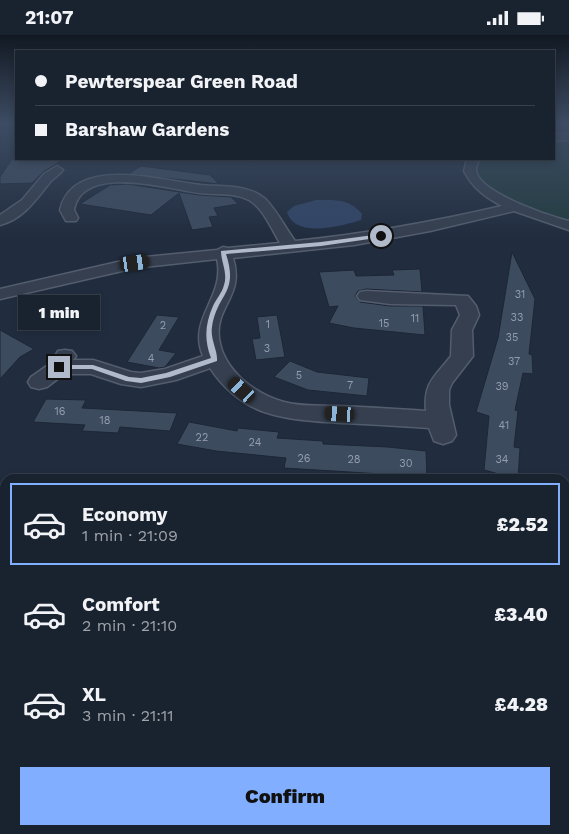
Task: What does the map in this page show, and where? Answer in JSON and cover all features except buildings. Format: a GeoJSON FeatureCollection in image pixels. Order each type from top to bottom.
{"type":"FeatureCollection","features":[{"type":"Feature","properties":{"kind":"street"},"geometry":{"type":"LineString","coordinates":[[472,161],[470,169],[476,181],[491,193],[515,207],[569,226]]}},
{"type":"Feature","properties":{"kind":"street"},"geometry":{"type":"LineString","coordinates":[[0,221],[26,204],[40,190],[48,176],[57,170]]}},
{"type":"Feature","properties":{"kind":"street"},"geometry":{"type":"LineString","coordinates":[[71,218],[67,210],[68,205],[77,192],[90,183],[105,179],[125,178],[201,189],[229,190],[244,193],[260,201],[291,247]]}},
{"type":"Feature","properties":{"kind":"street"},"geometry":{"type":"LineString","coordinates":[[0,294],[102,269],[174,257],[291,247],[406,232],[515,207]]}},
{"type":"Feature","properties":{"kind":"street"},"geometry":{"type":"LineString","coordinates":[[223,253],[228,270],[227,285],[216,306],[208,328],[210,348],[215,359],[232,382],[254,398],[282,410],[441,428],[437,394],[439,386],[462,357],[460,334],[470,313],[468,295],[397,300],[365,295]]}},
{"type":"Feature","properties":{"kind":"street"},"geometry":{"type":"LineString","coordinates":[[38,382],[62,362],[93,367],[129,379],[141,380],[168,375],[215,359]]}},
{"type":"Feature","properties":{"kind":"green space"},"geometry":{"type":"Polygon","coordinates":[[[569,161],[569,224],[487,192],[468,162],[569,161]]]}},
{"type":"Feature","properties":{"kind":"water"},"geometry":{"type":"Polygon","coordinates":[[[316,200],[335,200],[352,205],[362,214],[361,220],[331,227],[309,228],[299,225],[292,220],[287,212],[294,206],[316,200]]]}},
{"type":"Feature","properties":{"kind":"route"},"geometry":{"type":"LineString","coordinates":[[59,367],[93,367],[129,379],[141,380],[154,379],[215,359],[210,348],[208,328],[210,318],[227,285],[228,270],[223,253],[321,244],[381,236]]}}]}
